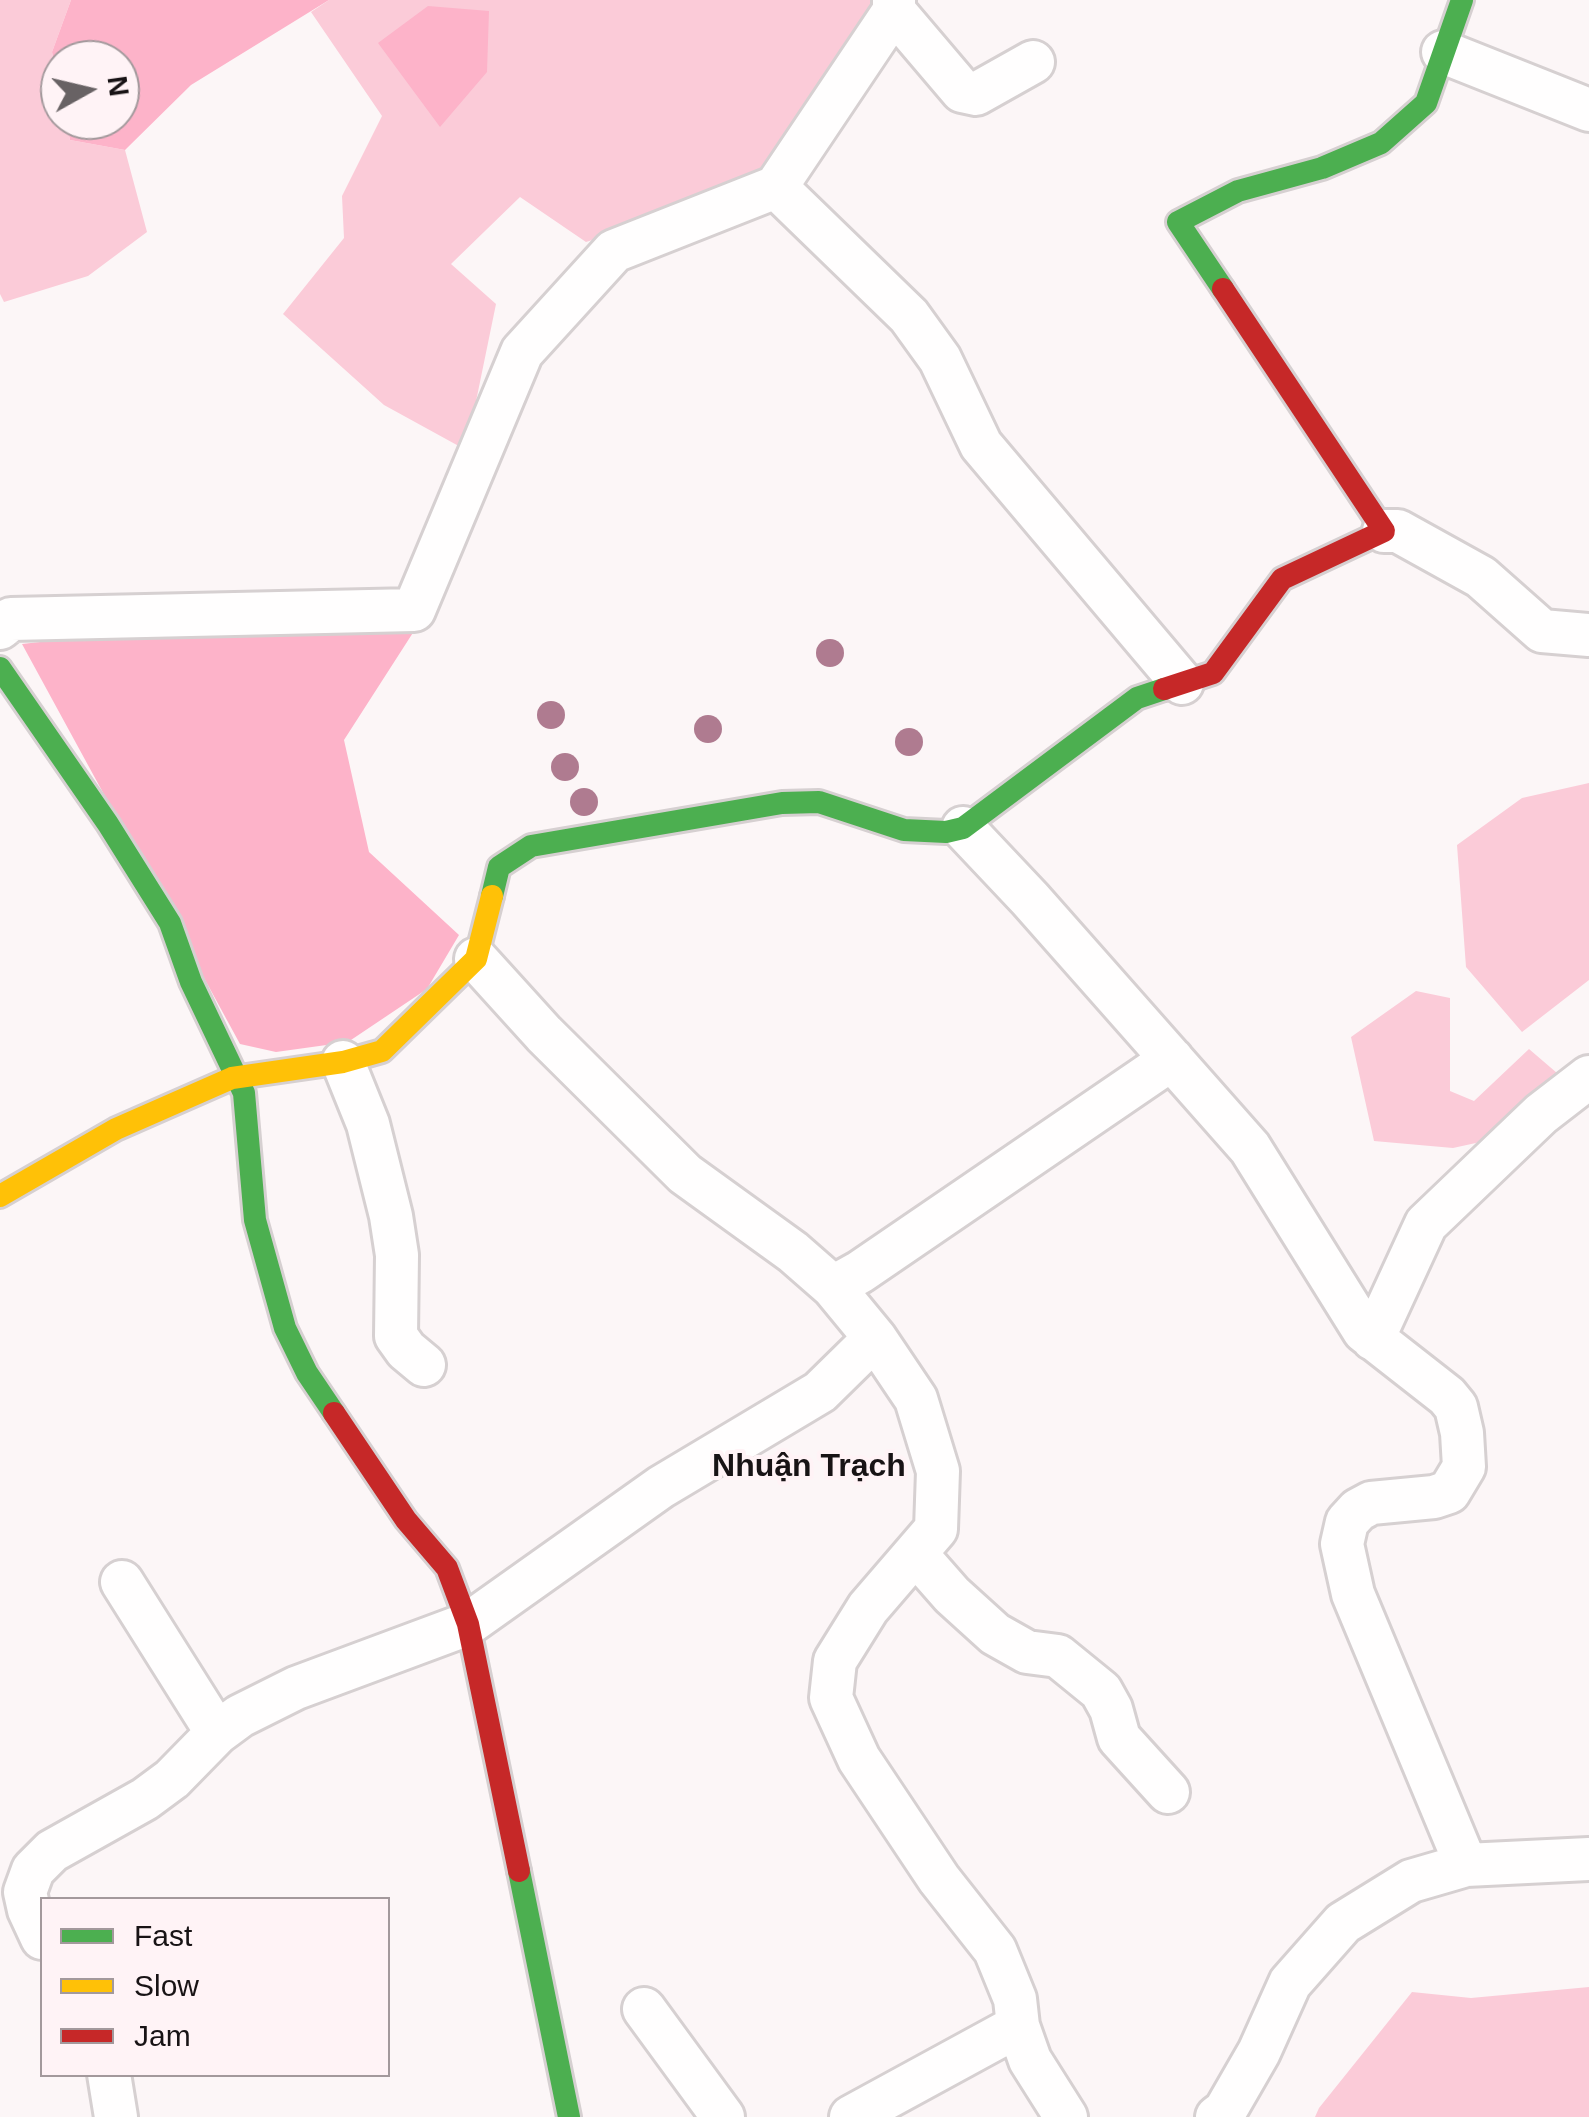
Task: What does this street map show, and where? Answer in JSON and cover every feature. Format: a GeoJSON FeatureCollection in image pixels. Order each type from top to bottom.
{"type":"FeatureCollection","features":[{"type":"Feature","properties":{"kind":"street"},"geometry":{"type":"LineString","coordinates":[[1384,531],[1178,222],[1238,191],[1322,168],[1381,142],[1426,103],[1462,0]]}},
{"type":"Feature","properties":{"kind":"street"},"geometry":{"type":"LineString","coordinates":[[0,628],[11,619],[414,610],[522,352],[614,252],[776,187],[894,5],[962,90],[976,94],[1033,62]]}},
{"type":"Feature","properties":{"kind":"street"},"geometry":{"type":"LineString","coordinates":[[1442,52],[1589,110]]}},
{"type":"Feature","properties":{"kind":"street"},"geometry":{"type":"LineString","coordinates":[[776,187],[909,316],[940,359],[981,444],[1182,683]]}},
{"type":"Feature","properties":{"kind":"street"},"geometry":{"type":"LineString","coordinates":[[0,1196],[116,1129],[237,1078],[342,1062],[382,1051],[476,959],[499,867],[531,846],[782,803],[819,802],[904,830],[946,832],[963,828],[1137,698],[1213,673],[1282,579],[1384,531],[1398,531],[1482,577],[1542,630],[1589,634]]}},
{"type":"Feature","properties":{"kind":"street"},"geometry":{"type":"LineString","coordinates":[[0,668],[97,808],[170,923],[191,982],[244,1093],[254,1220],[285,1328],[338,1422],[406,1520],[447,1568],[468,1624],[570,2117]]}},
{"type":"Feature","properties":{"kind":"street"},"geometry":{"type":"LineString","coordinates":[[963,828],[1250,1148],[1364,1331],[1456,1407],[1464,1467],[1450,1492],[1371,1503],[1347,1522],[1342,1544],[1353,1594],[1466,1865]]}},
{"type":"Feature","properties":{"kind":"street"},"geometry":{"type":"LineString","coordinates":[[476,959],[544,1034],[685,1174],[793,1252],[833,1287],[916,1398],[938,1471],[936,1530],[868,1608],[835,1661],[832,1698],[859,1759],[939,1879],[996,1950],[1030,2060],[1066,2117]]}},
{"type":"Feature","properties":{"kind":"street"},"geometry":{"type":"LineString","coordinates":[[833,1287],[1172,1059]]}},
{"type":"Feature","properties":{"kind":"street"},"geometry":{"type":"LineString","coordinates":[[342,1062],[368,1124],[388,1201],[397,1255],[396,1336],[424,1366]]}},
{"type":"Feature","properties":{"kind":"street"},"geometry":{"type":"LineString","coordinates":[[1374,1339],[1426,1224],[1541,1114],[1589,1077]]}},
{"type":"Feature","properties":{"kind":"street"},"geometry":{"type":"LineString","coordinates":[[40,1934],[26,1892],[34,1870],[52,1851],[145,1799],[172,1779],[217,1733],[240,1716],[296,1688],[468,1624],[662,1486],[820,1392],[874,1338]]}},
{"type":"Feature","properties":{"kind":"street"},"geometry":{"type":"LineString","coordinates":[[916,1554],[952,1595],[995,1634],[1027,1652],[1058,1656],[1100,1691],[1111,1710],[1119,1738],[1168,1792]]}},
{"type":"Feature","properties":{"kind":"street"},"geometry":{"type":"LineString","coordinates":[[122,1582],[217,1733]]}},
{"type":"Feature","properties":{"kind":"street"},"geometry":{"type":"LineString","coordinates":[[1217,2117],[1258,2052],[1290,1983],[1344,1923],[1411,1882],[1466,1865],[1589,1859]]}},
{"type":"Feature","properties":{"kind":"street"},"geometry":{"type":"LineString","coordinates":[[644,2009],[723,2117]]}},
{"type":"Feature","properties":{"kind":"street"},"geometry":{"type":"LineString","coordinates":[[850,2117],[1018,2026]]}},
{"type":"Feature","properties":{"kind":"street"},"geometry":{"type":"LineString","coordinates":[[109,2077],[116,2117]]}},
{"type":"Feature","properties":{"kind":"shaded area"},"geometry":{"type":"Polygon","coordinates":[[[0,0],[71,0],[56,40],[40,40],[40,140],[70,140],[125,150],[147,232],[88,276],[4,302],[0,294],[0,0]]]}},
{"type":"Feature","properties":{"kind":"shaded area"},"geometry":{"type":"Polygon","coordinates":[[[71,0],[329,0],[191,85],[140,135],[140,40],[56,40],[71,0]]]}},
{"type":"Feature","properties":{"kind":"shaded area"},"geometry":{"type":"Polygon","coordinates":[[[329,0],[878,0],[770,177],[586,242],[520,197],[451,264],[496,304],[466,450],[384,405],[283,314],[344,238],[342,196],[382,116],[311,12],[329,0]]]}},
{"type":"Feature","properties":{"kind":"shaded area"},"geometry":{"type":"Polygon","coordinates":[[[428,6],[489,11],[487,72],[440,127],[378,43],[428,6]]]}},
{"type":"Feature","properties":{"kind":"shaded area"},"geometry":{"type":"Polygon","coordinates":[[[70,140],[135,140],[125,150],[70,140]]]}},
{"type":"Feature","properties":{"kind":"shaded area"},"geometry":{"type":"Polygon","coordinates":[[[416,628],[344,740],[369,852],[459,935],[427,989],[348,1042],[276,1052],[240,1044],[22,644],[102,635],[416,628]]]}},
{"type":"Feature","properties":{"kind":"shaded area"},"geometry":{"type":"Polygon","coordinates":[[[1589,783],[1589,980],[1522,1032],[1466,967],[1457,845],[1522,798],[1589,783]]]}},
{"type":"Feature","properties":{"kind":"shaded area"},"geometry":{"type":"Polygon","coordinates":[[[1416,991],[1450,998],[1450,1091],[1474,1101],[1529,1049],[1557,1073],[1494,1139],[1453,1148],[1374,1141],[1351,1037],[1416,991]]]}},
{"type":"Feature","properties":{"kind":"shaded area"},"geometry":{"type":"Polygon","coordinates":[[[1589,1987],[1589,2117],[1315,2117],[1412,1992],[1471,1998],[1589,1987]]]}},
{"type":"Feature","properties":{"kind":"traffic: fast"},"geometry":{"type":"LineString","coordinates":[[1223,289],[1178,222],[1238,191],[1322,168],[1381,143],[1426,103],[1462,0]]}},
{"type":"Feature","properties":{"kind":"traffic: fast"},"geometry":{"type":"LineString","coordinates":[[0,668],[108,824],[170,923],[191,982],[244,1093],[255,1220],[285,1328],[307,1373],[334,1413]]}},
{"type":"Feature","properties":{"kind":"traffic: fast"},"geometry":{"type":"LineString","coordinates":[[492,896],[499,867],[531,846],[782,803],[819,802],[904,830],[946,832],[963,828],[1137,698],[1164,689]]}},
{"type":"Feature","properties":{"kind":"traffic: fast"},"geometry":{"type":"LineString","coordinates":[[519,1871],[569,2117]]}},
{"type":"Feature","properties":{"kind":"traffic: slow"},"geometry":{"type":"LineString","coordinates":[[0,1196],[116,1129],[232,1078],[343,1062],[382,1051],[476,959],[492,896]]}},
{"type":"Feature","properties":{"kind":"traffic: jam"},"geometry":{"type":"LineString","coordinates":[[1164,689],[1213,673],[1282,579],[1384,531],[1223,289]]}},
{"type":"Feature","properties":{"kind":"traffic: jam"},"geometry":{"type":"LineString","coordinates":[[334,1413],[406,1520],[447,1568],[468,1624],[519,1871]]}},
{"type":"Feature","properties":{"kind":"district","name":"Nhuận Trạch"},"geometry":{"type":"Point","coordinates":[809,1467]}}]}
